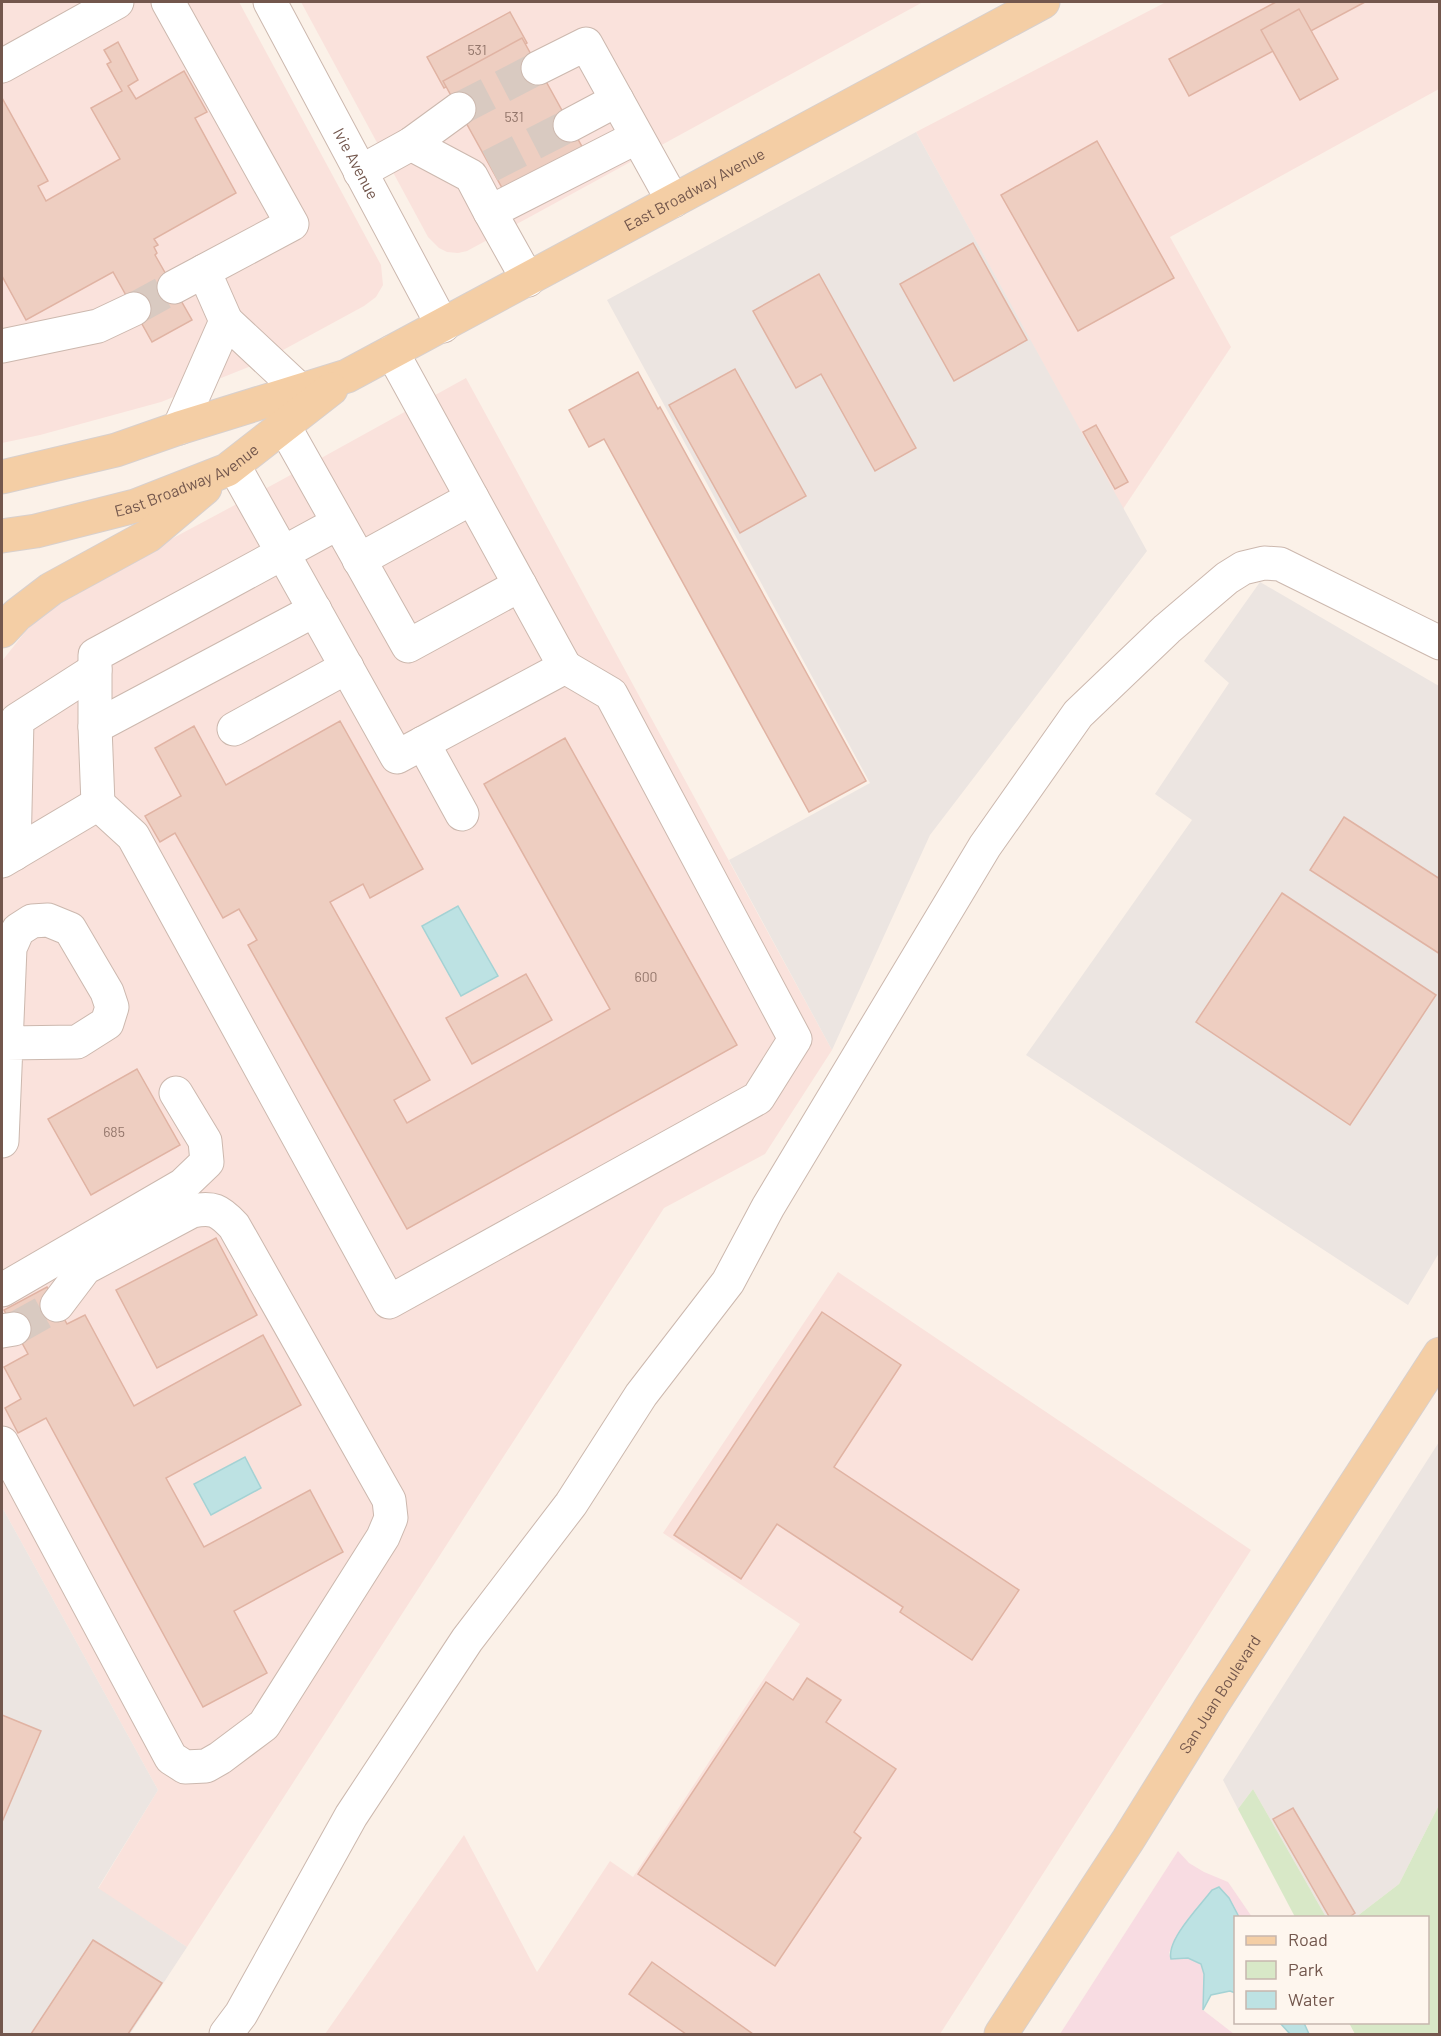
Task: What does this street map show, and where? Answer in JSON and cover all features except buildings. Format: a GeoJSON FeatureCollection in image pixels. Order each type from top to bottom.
{"type":"FeatureCollection","features":[{"type":"Feature","properties":{"kind":"main road","name":"East Broadway Avenue"},"geometry":{"type":"LineString","coordinates":[[2,477],[116,450],[347,376],[1043,2]]}},
{"type":"Feature","properties":{"kind":"main road","name":"East Broadway Avenue"},"geometry":{"type":"LineString","coordinates":[[2,537],[135,506],[231,468],[347,376]]}},
{"type":"Feature","properties":{"kind":"main road"},"geometry":{"type":"LineString","coordinates":[[2,631],[17,615],[51,589],[148,536],[231,468]]}},
{"type":"Feature","properties":{"kind":"main road","name":"San Juan Boulevard"},"geometry":{"type":"LineString","coordinates":[[1001,2034],[1440,1354]]}},
{"type":"Feature","properties":{"kind":"street"},"geometry":{"type":"LineString","coordinates":[[2,66],[117,2]]}},
{"type":"Feature","properties":{"kind":"street"},"geometry":{"type":"LineString","coordinates":[[168,2],[292,224],[174,287]]}},
{"type":"Feature","properties":{"kind":"street","name":"Ivie Avenue"},"geometry":{"type":"LineString","coordinates":[[270,2],[443,326]]}},
{"type":"Feature","properties":{"kind":"street"},"geometry":{"type":"LineString","coordinates":[[538,68],[586,44],[673,201]]}},
{"type":"Feature","properties":{"kind":"street"},"geometry":{"type":"LineString","coordinates":[[570,125],[617,100]]}},
{"type":"Feature","properties":{"kind":"street"},"geometry":{"type":"LineString","coordinates":[[360,172],[411,144],[459,109]]}},
{"type":"Feature","properties":{"kind":"street"},"geometry":{"type":"LineString","coordinates":[[490,212],[637,137]]}},
{"type":"Feature","properties":{"kind":"street"},"geometry":{"type":"LineString","coordinates":[[411,144],[481,171],[490,212],[528,280]]}},
{"type":"Feature","properties":{"kind":"street"},"geometry":{"type":"LineString","coordinates":[[204,271],[226,321],[301,391]]}},
{"type":"Feature","properties":{"kind":"street"},"geometry":{"type":"LineString","coordinates":[[2,346],[98,326],[134,309]]}},
{"type":"Feature","properties":{"kind":"street"},"geometry":{"type":"LineString","coordinates":[[179,428],[226,321]]}},
{"type":"Feature","properties":{"kind":"street"},"geometry":{"type":"LineString","coordinates":[[338,523],[95,655],[98,804],[133,836],[388,1302],[758,1098],[795,1038],[611,694],[565,667],[392,352]]}},
{"type":"Feature","properties":{"kind":"street"},"geometry":{"type":"LineString","coordinates":[[284,426],[408,646],[520,585]]}},
{"type":"Feature","properties":{"kind":"street"},"geometry":{"type":"LineString","coordinates":[[231,468],[283,554],[397,757],[565,667]]}},
{"type":"Feature","properties":{"kind":"street"},"geometry":{"type":"LineString","coordinates":[[359,560],[472,498]]}},
{"type":"Feature","properties":{"kind":"street"},"geometry":{"type":"LineString","coordinates":[[226,2034],[241,2014],[351,1816],[467,1640],[571,1504],[641,1395],[728,1282],[768,1207],[985,846],[1078,714],[1167,629],[1227,578],[1243,568],[1264,563],[1280,564],[1440,643]]}},
{"type":"Feature","properties":{"kind":"street"},"geometry":{"type":"LineString","coordinates":[[95,727],[315,610]]}},
{"type":"Feature","properties":{"kind":"street"},"geometry":{"type":"LineString","coordinates":[[234,729],[347,667]]}},
{"type":"Feature","properties":{"kind":"street"},"geometry":{"type":"LineString","coordinates":[[8,857],[17,720],[95,670]]}},
{"type":"Feature","properties":{"kind":"street"},"geometry":{"type":"LineString","coordinates":[[423,743],[462,814]]}},
{"type":"Feature","properties":{"kind":"street"},"geometry":{"type":"LineString","coordinates":[[8,857],[98,804]]}},
{"type":"Feature","properties":{"kind":"street"},"geometry":{"type":"LineString","coordinates":[[2,1141],[4,1043]]}},
{"type":"Feature","properties":{"kind":"street"},"geometry":{"type":"LineString","coordinates":[[2,1290],[183,1185],[207,1162],[205,1141],[176,1093]]}},
{"type":"Feature","properties":{"kind":"street"},"geometry":{"type":"LineString","coordinates":[[2,1443],[171,1758],[185,1767],[206,1766],[264,1725],[383,1537],[391,1518],[389,1500],[234,1226],[223,1214],[208,1208],[192,1211],[85,1268],[57,1305]]}},
{"type":"Feature","properties":{"kind":"shaded area"},"geometry":{"type":"Polygon","coordinates":[[[2,2],[239,2],[381,265],[383,285],[376,297],[364,306],[261,362],[161,402],[2,443],[2,2]]]}},
{"type":"Feature","properties":{"kind":"shaded area"},"geometry":{"type":"Polygon","coordinates":[[[301,2],[923,2],[467,251],[458,253],[447,252],[439,248],[428,237],[301,2]]]}},
{"type":"Feature","properties":{"kind":"shaded area"},"geometry":{"type":"Polygon","coordinates":[[[1166,2],[1439,2],[1439,89],[1170,237],[1231,347],[1123,509],[916,132],[1166,2]]]}},
{"type":"Feature","properties":{"kind":"shaded area"},"geometry":{"type":"Polygon","coordinates":[[[916,132],[1147,551],[930,835],[832,1050],[729,860],[870,783],[607,300],[916,132]]]}},
{"type":"Feature","properties":{"kind":"shaded area"},"geometry":{"type":"Polygon","coordinates":[[[466,378],[832,1050],[765,1154],[664,1208],[187,1947],[98,1889],[158,1790],[2,1507],[2,661],[44,613],[91,582],[466,378]]]}},
{"type":"Feature","properties":{"kind":"shaded area"},"geometry":{"type":"Polygon","coordinates":[[[1260,582],[1439,686],[1439,1253],[1408,1305],[1026,1055],[1192,820],[1155,794],[1229,683],[1204,661],[1260,582]]]}},
{"type":"Feature","properties":{"kind":"shaded area"},"geometry":{"type":"Polygon","coordinates":[[[838,1272],[1251,1550],[940,2034],[325,2034],[464,1835],[537,1972],[610,1861],[633,1877],[800,1624],[663,1533],[838,1272]]]}},
{"type":"Feature","properties":{"kind":"shaded area"},"geometry":{"type":"Polygon","coordinates":[[[1439,1442],[1439,1805],[1399,1884],[1357,1916],[1325,1916],[1253,1789],[1238,1809],[1223,1780],[1439,1442]]]}},
{"type":"Feature","properties":{"kind":"shaded area"},"geometry":{"type":"Polygon","coordinates":[[[2,1507],[158,1790],[98,1888],[187,1947],[130,2034],[2,2034],[2,1507]]]}},
{"type":"Feature","properties":{"kind":"shaded area"},"geometry":{"type":"Polygon","coordinates":[[[1178,1851],[1189,1863],[1228,1882],[1251,1916],[1238,1916],[1229,1898],[1218,1887],[1212,1890],[1176,1937],[1169,1953],[1171,1959],[1188,1958],[1201,1964],[1204,1974],[1203,2010],[1234,2034],[1060,2034],[1178,1851]]]}},
{"type":"Feature","properties":{"kind":"green space"},"geometry":{"type":"Polygon","coordinates":[[[1253,1789],[1325,1916],[1294,1916],[1238,1809],[1253,1789]]]}},
{"type":"Feature","properties":{"kind":"green space"},"geometry":{"type":"Polygon","coordinates":[[[1439,1805],[1439,2034],[1355,2034],[1350,2024],[1429,2024],[1429,1916],[1357,1916],[1399,1884],[1439,1805]]]}},
{"type":"Feature","properties":{"kind":"water"},"geometry":{"type":"Polygon","coordinates":[[[458,906],[498,976],[461,996],[422,926],[458,906]]]}},
{"type":"Feature","properties":{"kind":"water"},"geometry":{"type":"Polygon","coordinates":[[[245,1457],[261,1488],[211,1515],[194,1484],[245,1457]]]}},
{"type":"Feature","properties":{"kind":"water"},"geometry":{"type":"Polygon","coordinates":[[[1219,1887],[1229,1898],[1238,1916],[1234,1916],[1234,1993],[1230,1991],[1211,1995],[1203,2010],[1204,1974],[1201,1964],[1188,1958],[1171,1959],[1171,1951],[1185,1923],[1212,1890],[1219,1887]]]}},
{"type":"Feature","properties":{"kind":"water"},"geometry":{"type":"Polygon","coordinates":[[[1281,2024],[1304,2024],[1309,2034],[1290,2034],[1281,2024]]]}},
{"type":"Feature","properties":{"kind":"tunnel"},"geometry":{"type":"LineString","coordinates":[[459,109],[538,68]]}},
{"type":"Feature","properties":{"kind":"tunnel"},"geometry":{"type":"LineString","coordinates":[[490,166],[570,125]]}},
{"type":"Feature","properties":{"kind":"tunnel"},"geometry":{"type":"LineString","coordinates":[[134,309],[174,287]]}},
{"type":"Feature","properties":{"kind":"tunnel"},"geometry":{"type":"LineString","coordinates":[[14,1329],[57,1305]]}}]}
